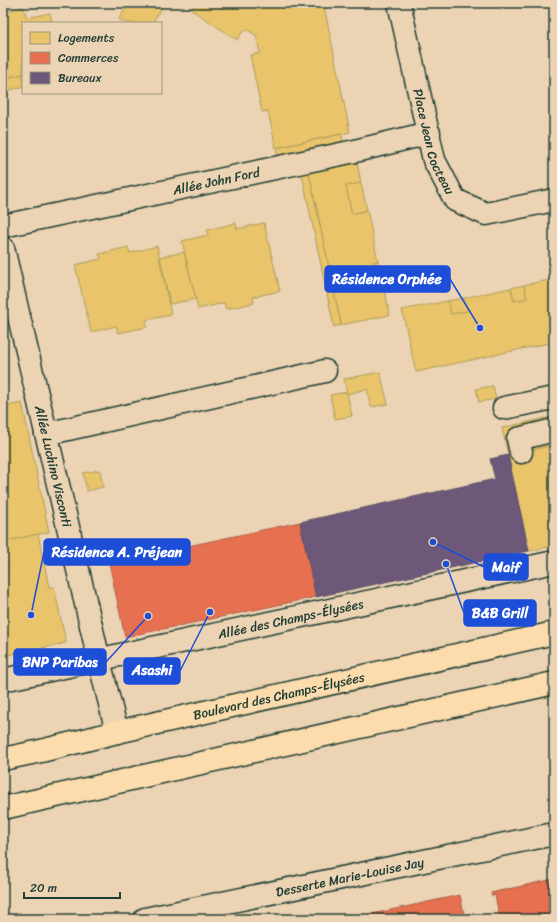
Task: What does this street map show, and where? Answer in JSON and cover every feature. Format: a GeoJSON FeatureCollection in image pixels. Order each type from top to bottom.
{"type":"FeatureCollection","features":[{"type":"Feature","properties":{"kind":"main road","name":"Boulevard des Champs-Élysées"},"geometry":{"type":"LineString","coordinates":[[3,759],[554,633]]}},
{"type":"Feature","properties":{"kind":"main road"},"geometry":{"type":"LineString","coordinates":[[3,808],[554,683]]}},
{"type":"Feature","properties":{"kind":"street","name":"Place Jean Cocteau"},"geometry":{"type":"LineString","coordinates":[[399,3],[434,160],[455,200],[486,214],[554,200]]}},
{"type":"Feature","properties":{"kind":"street","name":"Allée John Ford"},"geometry":{"type":"LineString","coordinates":[[3,226],[429,133]]}},
{"type":"Feature","properties":{"kind":"street","name":"Allée Luchino Visconti"},"geometry":{"type":"LineString","coordinates":[[3,248],[117,732]]}},
{"type":"Feature","properties":{"kind":"street"},"geometry":{"type":"LineString","coordinates":[[46,434],[325,371]]}},
{"type":"Feature","properties":{"kind":"street"},"geometry":{"type":"LineString","coordinates":[[504,408],[554,398]]}},
{"type":"Feature","properties":{"kind":"street"},"geometry":{"type":"LineString","coordinates":[[521,452],[518,439],[554,430]]}},
{"type":"Feature","properties":{"kind":"street","name":"Allée des Champs-Élysées"},"geometry":{"type":"LineString","coordinates":[[3,680],[554,562]]}},
{"type":"Feature","properties":{"kind":"street","name":"Desserte Marie-Louise Jay"},"geometry":{"type":"LineString","coordinates":[[145,919],[554,834]]}},
{"type":"Feature","properties":{"kind":"building: Logements"},"geometry":{"type":"Polygon","coordinates":[[[129,3],[165,3],[153,22],[124,22],[119,19],[129,3]]]}},
{"type":"Feature","properties":{"kind":"building: Logements"},"geometry":{"type":"Polygon","coordinates":[[[190,3],[312,3],[315,9],[324,6],[350,132],[276,148],[268,111],[262,112],[250,55],[260,53],[256,35],[247,30],[242,32],[237,40],[192,10],[194,6],[190,3]]]}},
{"type":"Feature","properties":{"kind":"building: Logements"},"geometry":{"type":"Polygon","coordinates":[[[23,7],[27,18],[50,13],[52,22],[22,22],[22,74],[3,79],[3,12],[23,7]]]}},
{"type":"Feature","properties":{"kind":"building: Logements"},"geometry":{"type":"Polygon","coordinates":[[[22,74],[22,87],[9,90],[6,78],[22,74]]]}},
{"type":"Feature","properties":{"kind":"building: Logements"},"geometry":{"type":"Polygon","coordinates":[[[342,134],[343,145],[278,159],[276,148],[342,134]]]}},
{"type":"Feature","properties":{"kind":"building: Logements"},"geometry":{"type":"Polygon","coordinates":[[[356,157],[361,183],[346,186],[352,214],[367,210],[378,261],[363,265],[368,290],[384,288],[390,315],[341,325],[308,168],[356,157]]]}},
{"type":"Feature","properties":{"kind":"building: Logements"},"geometry":{"type":"Polygon","coordinates":[[[308,168],[341,325],[334,327],[301,170],[308,168]]]}},
{"type":"Feature","properties":{"kind":"building: Logements"},"geometry":{"type":"Polygon","coordinates":[[[361,183],[367,210],[352,214],[346,186],[361,183]]]}},
{"type":"Feature","properties":{"kind":"building: Logements"},"geometry":{"type":"Polygon","coordinates":[[[236,223],[237,229],[264,223],[280,291],[253,297],[254,303],[226,309],[224,303],[198,309],[182,241],[208,235],[207,230],[236,223]]]}},
{"type":"Feature","properties":{"kind":"building: Logements"},"geometry":{"type":"Polygon","coordinates":[[[157,246],[171,315],[146,320],[147,327],[118,333],[116,326],[91,332],[75,265],[101,259],[99,254],[128,247],[130,253],[157,246]]]}},
{"type":"Feature","properties":{"kind":"building: Logements"},"geometry":{"type":"Polygon","coordinates":[[[184,252],[196,299],[170,304],[160,257],[184,252]]]}},
{"type":"Feature","properties":{"kind":"building: Logements"},"geometry":{"type":"Polygon","coordinates":[[[378,261],[384,288],[368,290],[363,265],[378,261]]]}},
{"type":"Feature","properties":{"kind":"building: Logements"},"geometry":{"type":"Polygon","coordinates":[[[554,279],[554,342],[416,372],[402,310],[448,301],[451,314],[467,311],[464,298],[511,288],[514,301],[527,298],[524,285],[554,279]]]}},
{"type":"Feature","properties":{"kind":"building: Logements"},"geometry":{"type":"Polygon","coordinates":[[[524,285],[527,298],[514,301],[511,288],[524,285]]]}},
{"type":"Feature","properties":{"kind":"building: Logements"},"geometry":{"type":"Polygon","coordinates":[[[464,298],[467,311],[451,314],[448,301],[464,298]]]}},
{"type":"Feature","properties":{"kind":"building: Logements"},"geometry":{"type":"Polygon","coordinates":[[[380,372],[388,404],[371,407],[367,389],[347,394],[344,379],[380,372]]]}},
{"type":"Feature","properties":{"kind":"building: Logements"},"geometry":{"type":"Polygon","coordinates":[[[493,386],[496,399],[479,402],[476,389],[493,386]]]}},
{"type":"Feature","properties":{"kind":"building: Logements"},"geometry":{"type":"Polygon","coordinates":[[[347,392],[352,416],[335,419],[330,395],[347,392]]]}},
{"type":"Feature","properties":{"kind":"building: Logements"},"geometry":{"type":"Polygon","coordinates":[[[3,393],[6,406],[22,403],[49,532],[3,542],[3,393]]]}},
{"type":"Feature","properties":{"kind":"building: Logements"},"geometry":{"type":"Polygon","coordinates":[[[550,417],[554,432],[554,445],[508,455],[502,428],[550,417]]]}},
{"type":"Feature","properties":{"kind":"building: Logements"},"geometry":{"type":"Polygon","coordinates":[[[554,445],[554,546],[529,551],[508,455],[554,445]]]}},
{"type":"Feature","properties":{"kind":"building: Logements"},"geometry":{"type":"Polygon","coordinates":[[[100,470],[103,487],[87,491],[83,473],[100,470]]]}},
{"type":"Feature","properties":{"kind":"building: Logements"},"geometry":{"type":"Polygon","coordinates":[[[38,534],[49,587],[54,587],[66,643],[3,656],[3,570],[8,569],[3,550],[3,542],[38,534]]]}},
{"type":"Feature","properties":{"kind":"building: Logements"},"geometry":{"type":"Polygon","coordinates":[[[554,879],[554,919],[500,919],[495,895],[492,896],[491,893],[554,879]]]}},
{"type":"Feature","properties":{"kind":"building: Commerces"},"geometry":{"type":"Polygon","coordinates":[[[300,522],[316,597],[125,637],[109,563],[300,522]]]}},
{"type":"Feature","properties":{"kind":"building: Commerces"},"geometry":{"type":"Polygon","coordinates":[[[554,879],[554,919],[500,919],[495,895],[492,896],[491,893],[554,879]]]}},
{"type":"Feature","properties":{"kind":"building: Commerces"},"geometry":{"type":"Polygon","coordinates":[[[460,895],[465,919],[349,919],[460,895]]]}},
{"type":"Feature","properties":{"kind":"building: Bureaux"},"geometry":{"type":"Polygon","coordinates":[[[508,455],[529,551],[316,597],[300,522],[495,479],[490,459],[508,455]]]}},
{"type":"Feature","properties":{"kind":"place","name":"Résidence Orphée"},"geometry":{"type":"Point","coordinates":[480,328]}},
{"type":"Feature","properties":{"kind":"place","name":"Maif"},"geometry":{"type":"Point","coordinates":[433,542]}},
{"type":"Feature","properties":{"kind":"place","name":"B&B Grill"},"geometry":{"type":"Point","coordinates":[446,564]}},
{"type":"Feature","properties":{"kind":"place","name":"Asashi"},"geometry":{"type":"Point","coordinates":[210,612]}},
{"type":"Feature","properties":{"kind":"place","name":"Résidence A. Préjean"},"geometry":{"type":"Point","coordinates":[31,615]}},
{"type":"Feature","properties":{"kind":"place","name":"BNP Paribas"},"geometry":{"type":"Point","coordinates":[148,616]}}]}
